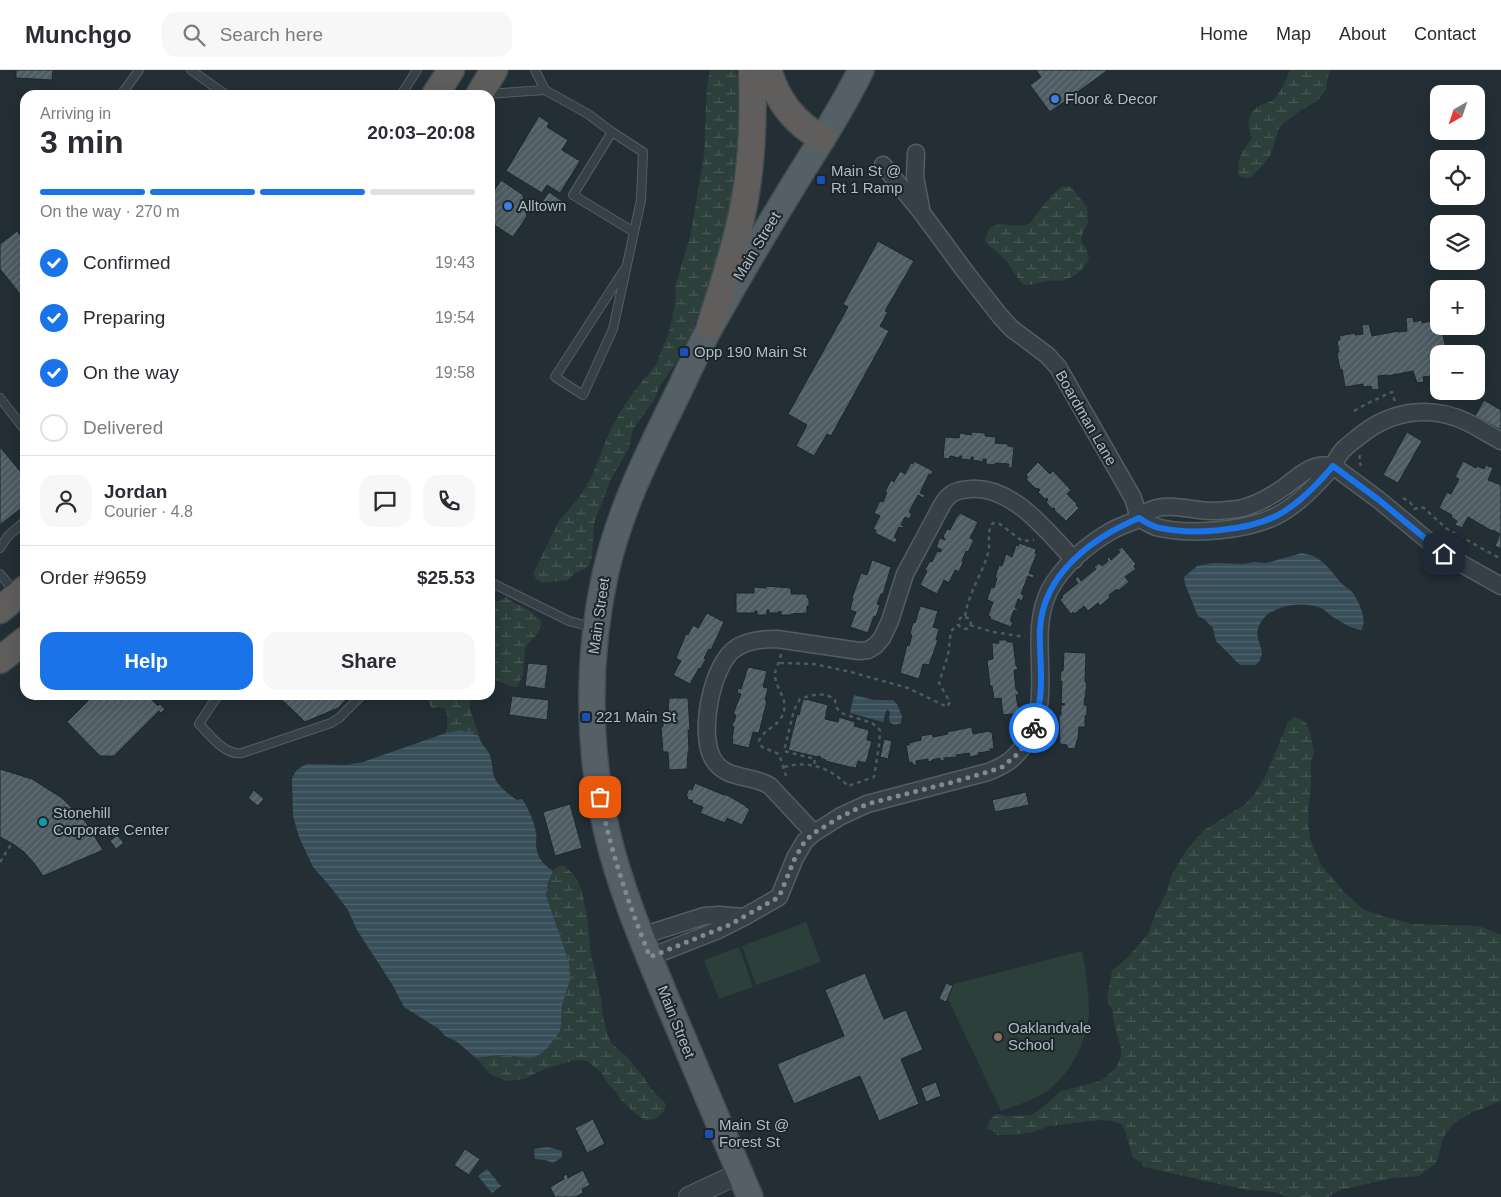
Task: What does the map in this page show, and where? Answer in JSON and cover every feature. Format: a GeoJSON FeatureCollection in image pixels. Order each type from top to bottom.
{"type":"FeatureCollection","features":[{"type":"Feature","properties":{"kind":"highway"},"geometry":{"type":"LineString","coordinates":[[438,90],[451,70]]}},
{"type":"Feature","properties":{"kind":"highway"},"geometry":{"type":"LineString","coordinates":[[482,90],[494,70]]}},
{"type":"Feature","properties":{"kind":"highway"},"geometry":{"type":"LineString","coordinates":[[710,326],[733,252],[746,194],[752,134],[752,70]]}},
{"type":"Feature","properties":{"kind":"highway"},"geometry":{"type":"LineString","coordinates":[[768,70],[775,90],[788,111],[822,139]]}},
{"type":"Feature","properties":{"kind":"highway"},"geometry":{"type":"LineString","coordinates":[[0,660],[20,644]]}},
{"type":"Feature","properties":{"kind":"main road","name":"Main Street"},"geometry":{"type":"LineString","coordinates":[[750,1197],[685,1045],[646,947],[607,832],[595,761],[592,700],[596,628],[606,571],[625,508],[641,468],[710,326],[766,230],[839,112],[861,70]]}},
{"type":"Feature","properties":{"kind":"street","name":"Boardman Lane"},"geometry":{"type":"LineString","coordinates":[[916,153],[915,177],[922,213]]}},
{"type":"Feature","properties":{"kind":"street","name":"Boardman Lane"},"geometry":{"type":"LineString","coordinates":[[883,164],[1000,316],[1012,328],[1047,355],[1058,367],[1133,498],[1139,518]]}},
{"type":"Feature","properties":{"kind":"street"},"geometry":{"type":"LineString","coordinates":[[1139,518],[1158,528],[1211,532],[1240,527],[1274,517],[1286,510],[1321,481],[1344,448],[1368,429],[1404,413],[1428,412],[1457,418],[1501,441]]}},
{"type":"Feature","properties":{"kind":"street"},"geometry":{"type":"LineString","coordinates":[[646,947],[716,931],[779,897],[805,841],[814,833],[842,816],[867,804],[988,772],[1006,764],[1016,756],[1033,730],[1039,708],[1041,696],[1040,639],[1042,612],[1049,592],[1061,573],[1074,560],[1110,532],[1152,510],[1182,508],[1211,511],[1240,508],[1269,497],[1317,466],[1333,466],[1379,500],[1444,554],[1501,586]]}},
{"type":"Feature","properties":{"kind":"street"},"geometry":{"type":"LineString","coordinates":[[814,833],[770,786],[756,779],[734,775],[722,769],[713,759],[707,745],[706,732],[709,706],[716,678],[722,663],[728,655],[735,648],[746,642],[766,639],[859,651],[868,650],[875,646],[886,630],[905,574],[942,505],[953,492],[978,488],[1010,499],[1023,509],[1074,560]]}},
{"type":"Feature","properties":{"kind":"street"},"geometry":{"type":"LineString","coordinates":[[646,947],[704,916],[744,917]]}},
{"type":"Feature","properties":{"kind":"street"},"geometry":{"type":"LineString","coordinates":[[689,1197],[740,1174]]}},
{"type":"Feature","properties":{"kind":"lane"},"geometry":{"type":"LineString","coordinates":[[125,90],[139,70]]}},
{"type":"Feature","properties":{"kind":"lane"},"geometry":{"type":"LineString","coordinates":[[191,70],[219,90]]}},
{"type":"Feature","properties":{"kind":"lane"},"geometry":{"type":"LineString","coordinates":[[404,90],[417,70]]}},
{"type":"Feature","properties":{"kind":"lane"},"geometry":{"type":"LineString","coordinates":[[535,70],[544,90]]}},
{"type":"Feature","properties":{"kind":"lane"},"geometry":{"type":"LineString","coordinates":[[495,94],[544,90],[588,114],[643,152],[641,200],[634,232],[612,329],[583,394],[555,377],[626,267]]}},
{"type":"Feature","properties":{"kind":"lane"},"geometry":{"type":"LineString","coordinates":[[612,132],[573,195],[634,232]]}},
{"type":"Feature","properties":{"kind":"lane"},"geometry":{"type":"LineString","coordinates":[[0,398],[20,424]]}},
{"type":"Feature","properties":{"kind":"lane"},"geometry":{"type":"LineString","coordinates":[[0,548],[8,536],[20,526]]}},
{"type":"Feature","properties":{"kind":"lane"},"geometry":{"type":"LineString","coordinates":[[0,574],[14,598]]}},
{"type":"Feature","properties":{"kind":"lane"},"geometry":{"type":"LineString","coordinates":[[495,584],[569,621],[596,628]]}},
{"type":"Feature","properties":{"kind":"lane"},"geometry":{"type":"LineString","coordinates":[[215,700],[199,724],[228,751],[237,754],[331,723],[339,718],[357,700]]}},
{"type":"Feature","properties":{"kind":"path"},"geometry":{"type":"LineString","coordinates":[[1354,411],[1392,392],[1397,415]]}},
{"type":"Feature","properties":{"kind":"path"},"geometry":{"type":"LineString","coordinates":[[1360,453],[1359,461],[1363,469]]}},
{"type":"Feature","properties":{"kind":"path"},"geometry":{"type":"LineString","coordinates":[[1401,497],[1410,502],[1414,509],[1424,508],[1447,529],[1501,559]]}},
{"type":"Feature","properties":{"kind":"path"},"geometry":{"type":"LineString","coordinates":[[965,616],[970,594],[988,556],[991,525],[996,523],[1022,540],[1036,540],[1051,549],[1058,543]]}},
{"type":"Feature","properties":{"kind":"path"},"geometry":{"type":"LineString","coordinates":[[958,625],[966,629],[970,627],[970,619],[965,616]]}},
{"type":"Feature","properties":{"kind":"path"},"geometry":{"type":"LineString","coordinates":[[780,663],[814,664],[851,672],[908,688],[947,707],[950,702],[939,683],[948,655],[951,631],[958,625],[960,618],[965,616]]}},
{"type":"Feature","properties":{"kind":"path"},"geometry":{"type":"LineString","coordinates":[[970,624],[999,633],[1040,639]]}},
{"type":"Feature","properties":{"kind":"path"},"geometry":{"type":"LineString","coordinates":[[783,640],[780,663],[775,671],[777,684],[784,700],[782,717],[763,734],[759,741],[762,747],[779,754],[786,776]]}},
{"type":"Feature","properties":{"kind":"path"},"geometry":{"type":"LineString","coordinates":[[784,767],[801,763],[814,765],[838,777],[848,786],[874,777],[880,730],[872,724],[841,713],[836,707],[835,700],[828,695],[822,694],[800,699],[794,710],[784,751],[815,759],[814,765]]}},
{"type":"Feature","properties":{"kind":"path"},"geometry":{"type":"LineString","coordinates":[[0,862],[12,843]]}},
{"type":"Feature","properties":{"kind":"green space"},"geometry":{"type":"Polygon","coordinates":[[[710,70],[735,70],[742,86],[742,113],[733,180],[735,197],[732,222],[690,336],[679,359],[661,384],[654,400],[633,429],[629,448],[611,479],[594,523],[592,557],[588,567],[575,573],[568,580],[544,583],[537,580],[533,574],[559,521],[579,498],[591,478],[610,431],[630,397],[656,364],[669,332],[676,300],[675,287],[691,233],[704,155],[707,85],[710,70]]]}},
{"type":"Feature","properties":{"kind":"green space"},"geometry":{"type":"Polygon","coordinates":[[[1290,70],[1330,70],[1326,90],[1318,100],[1280,126],[1271,154],[1251,177],[1239,176],[1239,160],[1252,138],[1249,128],[1250,115],[1256,108],[1275,98],[1290,70]]]}},
{"type":"Feature","properties":{"kind":"green space"},"geometry":{"type":"Polygon","coordinates":[[[1063,186],[1071,187],[1087,207],[1088,223],[1081,241],[1087,250],[1089,259],[1081,271],[1069,278],[1024,285],[1008,263],[985,241],[989,228],[999,224],[1021,226],[1029,224],[1052,195],[1063,186]]]}},
{"type":"Feature","properties":{"kind":"green space"},"geometry":{"type":"Polygon","coordinates":[[[507,597],[530,611],[542,622],[538,633],[525,650],[523,675],[518,686],[513,687],[495,680],[495,602],[507,597]]]}},
{"type":"Feature","properties":{"kind":"green space"},"geometry":{"type":"Polygon","coordinates":[[[470,700],[470,708],[479,736],[460,730],[446,733],[447,715],[445,709],[439,707],[432,709],[428,701],[470,700]]]}},
{"type":"Feature","properties":{"kind":"green space"},"geometry":{"type":"Polygon","coordinates":[[[1293,717],[1301,719],[1306,723],[1314,752],[1311,763],[1308,813],[1310,839],[1322,866],[1344,892],[1363,909],[1385,917],[1413,924],[1479,926],[1501,935],[1501,1101],[1471,1113],[1454,1123],[1444,1136],[1436,1163],[1419,1176],[1393,1178],[1340,1190],[1328,1197],[1288,1197],[1275,1192],[1246,1190],[1144,1167],[1141,1162],[1133,1158],[1121,1124],[1112,1121],[1099,1120],[1049,1126],[1034,1132],[1011,1135],[997,1135],[993,1131],[986,1129],[996,1114],[1007,1116],[1031,1115],[1061,1091],[1097,1082],[1117,1067],[1121,1048],[1107,997],[1112,971],[1128,957],[1148,934],[1168,889],[1171,876],[1188,848],[1204,830],[1243,806],[1254,795],[1266,775],[1288,722],[1293,717]]]}},
{"type":"Feature","properties":{"kind":"green space"},"geometry":{"type":"Polygon","coordinates":[[[559,866],[564,866],[574,875],[582,890],[588,923],[590,949],[607,1033],[612,1044],[626,1056],[652,1090],[666,1104],[664,1111],[655,1119],[645,1120],[636,1114],[621,1100],[607,1083],[601,1072],[587,1061],[576,1060],[544,1069],[524,1079],[507,1081],[490,1074],[476,1058],[500,1055],[529,1058],[539,1055],[559,1033],[562,1005],[570,980],[569,962],[546,895],[548,882],[553,871],[559,866]]]}},
{"type":"Feature","properties":{"kind":"green space"},"geometry":{"type":"Polygon","coordinates":[[[806,922],[821,962],[756,985],[742,946],[806,922]]]}},
{"type":"Feature","properties":{"kind":"green space"},"geometry":{"type":"Polygon","coordinates":[[[739,947],[753,987],[719,999],[704,960],[739,947]]]}},
{"type":"Feature","properties":{"kind":"green space"},"geometry":{"type":"Polygon","coordinates":[[[1082,951],[1088,987],[1089,1015],[1086,1033],[1078,1053],[1066,1072],[1052,1087],[1034,1098],[1001,1111],[948,999],[953,986],[950,985],[1082,951]]]}},
{"type":"Feature","properties":{"kind":"water"},"geometry":{"type":"Polygon","coordinates":[[[1302,553],[1322,561],[1341,583],[1353,593],[1363,617],[1364,622],[1361,630],[1345,624],[1321,608],[1304,604],[1286,606],[1269,613],[1259,626],[1257,632],[1262,655],[1256,665],[1240,665],[1216,641],[1213,628],[1198,616],[1184,577],[1197,566],[1213,563],[1266,563],[1302,553]]]}},
{"type":"Feature","properties":{"kind":"water"},"geometry":{"type":"Polygon","coordinates":[[[854,695],[874,700],[893,700],[897,704],[902,716],[901,723],[895,725],[891,723],[888,710],[883,722],[850,713],[854,695]]]}},
{"type":"Feature","properties":{"kind":"water"},"geometry":{"type":"Polygon","coordinates":[[[460,730],[479,736],[489,753],[496,781],[510,795],[517,800],[522,799],[524,802],[535,829],[539,857],[553,871],[548,882],[546,895],[569,962],[570,980],[562,1005],[559,1033],[539,1055],[529,1058],[500,1055],[476,1058],[456,1041],[445,1036],[439,1029],[404,1007],[392,984],[357,930],[348,910],[313,867],[299,837],[293,816],[292,778],[301,767],[307,764],[347,765],[363,762],[446,733],[460,730]]]}},
{"type":"Feature","properties":{"kind":"water"},"geometry":{"type":"Polygon","coordinates":[[[548,1147],[562,1151],[562,1157],[553,1163],[535,1159],[534,1149],[548,1147]]]}},
{"type":"Feature","properties":{"kind":"water"},"geometry":{"type":"Polygon","coordinates":[[[487,1169],[501,1186],[492,1193],[478,1176],[487,1169]]]}},
{"type":"Feature","properties":{"kind":"building"},"geometry":{"type":"Polygon","coordinates":[[[16,70],[53,70],[52,80],[16,78],[16,70]]]}},
{"type":"Feature","properties":{"kind":"building","name":"Floor & Decor"},"geometry":{"type":"Polygon","coordinates":[[[1036,70],[1108,70],[1050,112],[1030,85],[1041,77],[1036,70]]]}},
{"type":"Feature","properties":{"kind":"building"},"geometry":{"type":"Polygon","coordinates":[[[539,116],[549,123],[547,127],[568,140],[562,150],[580,161],[560,193],[547,185],[542,193],[506,171],[539,116]]]}},
{"type":"Feature","properties":{"kind":"building","name":"Alltown"},"geometry":{"type":"Polygon","coordinates":[[[501,180],[523,195],[527,216],[513,237],[495,226],[495,189],[501,180]]]}},
{"type":"Feature","properties":{"kind":"building"},"geometry":{"type":"Polygon","coordinates":[[[549,192],[562,201],[556,210],[542,202],[549,192]]]}},
{"type":"Feature","properties":{"kind":"building"},"geometry":{"type":"Polygon","coordinates":[[[17,231],[20,235],[20,294],[0,269],[0,244],[17,231]]]}},
{"type":"Feature","properties":{"kind":"building"},"geometry":{"type":"Polygon","coordinates":[[[878,241],[914,261],[885,311],[888,312],[880,326],[889,331],[831,436],[827,434],[814,456],[796,446],[807,425],[788,414],[848,307],[843,304],[878,241]]]}},
{"type":"Feature","properties":{"kind":"building"},"geometry":{"type":"Polygon","coordinates":[[[1413,317],[1414,322],[1422,320],[1422,323],[1430,321],[1430,335],[1443,335],[1445,345],[1430,345],[1430,376],[1423,377],[1424,382],[1417,383],[1413,371],[1378,376],[1379,389],[1372,390],[1371,386],[1363,387],[1363,384],[1345,387],[1337,353],[1339,352],[1337,340],[1340,340],[1339,336],[1355,333],[1355,335],[1363,334],[1362,325],[1369,324],[1372,336],[1407,331],[1406,318],[1413,317]]]}},
{"type":"Feature","properties":{"kind":"building"},"geometry":{"type":"Polygon","coordinates":[[[1484,400],[1501,410],[1501,430],[1475,416],[1484,400]]]}},
{"type":"Feature","properties":{"kind":"building"},"geometry":{"type":"Polygon","coordinates":[[[972,432],[985,433],[985,436],[996,437],[995,443],[1008,444],[1008,446],[1014,447],[1012,468],[1008,468],[1009,464],[986,464],[986,459],[983,459],[983,462],[973,460],[973,457],[971,457],[971,460],[961,459],[962,456],[959,458],[950,456],[949,459],[943,458],[945,437],[959,438],[960,433],[971,435],[972,432]]]}},
{"type":"Feature","properties":{"kind":"building"},"geometry":{"type":"Polygon","coordinates":[[[1407,432],[1422,441],[1398,483],[1383,475],[1407,432]]]}},
{"type":"Feature","properties":{"kind":"building"},"geometry":{"type":"Polygon","coordinates":[[[0,447],[20,471],[20,509],[0,525],[0,447]]]}},
{"type":"Feature","properties":{"kind":"building"},"geometry":{"type":"Polygon","coordinates":[[[914,461],[933,471],[931,475],[929,474],[920,493],[925,495],[923,498],[918,495],[909,512],[912,514],[909,519],[905,517],[901,525],[904,526],[903,528],[899,527],[894,537],[897,539],[895,543],[875,533],[876,530],[873,529],[880,516],[874,513],[880,501],[883,502],[887,493],[885,492],[891,480],[894,482],[900,471],[905,474],[914,461]]]}},
{"type":"Feature","properties":{"kind":"building"},"geometry":{"type":"Polygon","coordinates":[[[1463,461],[1476,468],[1477,466],[1484,469],[1486,465],[1493,468],[1488,480],[1501,485],[1501,549],[1495,546],[1500,534],[1468,517],[1462,528],[1455,525],[1457,521],[1451,517],[1452,515],[1439,508],[1447,492],[1451,494],[1459,479],[1455,477],[1463,461]]]}},
{"type":"Feature","properties":{"kind":"building"},"geometry":{"type":"Polygon","coordinates":[[[1038,462],[1050,474],[1053,471],[1071,490],[1067,494],[1079,508],[1066,521],[1046,502],[1047,498],[1045,499],[1038,492],[1040,490],[1036,489],[1026,479],[1028,477],[1026,475],[1038,462]]]}},
{"type":"Feature","properties":{"kind":"building"},"geometry":{"type":"Polygon","coordinates":[[[960,513],[978,522],[970,538],[974,540],[968,552],[966,551],[959,572],[955,570],[949,583],[944,580],[937,594],[920,585],[930,561],[932,562],[937,551],[940,552],[942,550],[936,547],[940,538],[945,540],[943,537],[947,529],[950,530],[960,513]]]}},
{"type":"Feature","properties":{"kind":"building"},"geometry":{"type":"Polygon","coordinates":[[[1019,543],[1036,549],[1035,553],[1037,553],[1029,573],[1034,575],[1033,578],[1028,576],[1021,594],[1024,595],[1022,601],[1018,599],[1015,608],[1018,609],[1017,611],[1014,610],[1010,621],[1013,622],[1011,627],[990,619],[991,617],[988,616],[993,602],[987,600],[991,587],[994,588],[999,565],[1002,566],[1006,554],[1012,557],[1016,545],[1018,546],[1019,543]]]}},
{"type":"Feature","properties":{"kind":"building"},"geometry":{"type":"Polygon","coordinates":[[[1122,547],[1136,564],[1134,566],[1136,569],[1125,577],[1129,582],[1118,591],[1117,589],[1109,595],[1110,597],[1100,606],[1098,603],[1088,611],[1084,606],[1075,614],[1073,612],[1071,614],[1060,600],[1062,596],[1078,583],[1075,579],[1078,576],[1081,581],[1096,569],[1094,567],[1099,563],[1102,566],[1108,561],[1109,557],[1111,560],[1120,552],[1118,550],[1122,547]]]}},
{"type":"Feature","properties":{"kind":"building"},"geometry":{"type":"Polygon","coordinates":[[[872,560],[891,567],[883,594],[881,594],[877,604],[880,605],[876,617],[874,616],[868,633],[850,627],[856,612],[850,610],[852,598],[861,573],[867,575],[872,560]]]}},
{"type":"Feature","properties":{"kind":"building"},"geometry":{"type":"Polygon","coordinates":[[[766,586],[791,588],[791,594],[807,594],[809,606],[807,606],[807,613],[781,615],[781,611],[769,613],[769,610],[767,610],[767,615],[757,615],[757,611],[755,613],[736,613],[736,593],[754,593],[754,587],[766,588],[766,586]]]}},
{"type":"Feature","properties":{"kind":"building"},"geometry":{"type":"Polygon","coordinates":[[[920,606],[938,611],[933,627],[939,629],[936,640],[938,640],[929,665],[923,664],[919,679],[900,673],[907,645],[909,646],[912,635],[910,634],[913,622],[915,623],[920,606]]]}},
{"type":"Feature","properties":{"kind":"building"},"geometry":{"type":"Polygon","coordinates":[[[707,613],[724,622],[711,650],[709,649],[704,658],[706,659],[690,684],[673,675],[681,661],[676,658],[686,634],[688,635],[693,625],[698,628],[707,613]]]}},
{"type":"Feature","properties":{"kind":"building"},"geometry":{"type":"Polygon","coordinates":[[[998,640],[1013,642],[1018,670],[1014,670],[1020,713],[1003,715],[1001,698],[994,699],[992,686],[990,686],[987,660],[993,659],[992,643],[999,643],[998,640]]]}},
{"type":"Feature","properties":{"kind":"building"},"geometry":{"type":"Polygon","coordinates":[[[1064,652],[1086,653],[1085,682],[1087,682],[1084,705],[1087,705],[1087,715],[1085,716],[1085,727],[1079,727],[1075,749],[1067,748],[1067,745],[1060,744],[1059,715],[1061,715],[1061,705],[1065,704],[1061,703],[1062,681],[1060,681],[1061,671],[1063,671],[1064,652]]]}},
{"type":"Feature","properties":{"kind":"building"},"geometry":{"type":"Polygon","coordinates":[[[528,663],[548,665],[545,689],[525,686],[528,663]]]}},
{"type":"Feature","properties":{"kind":"building"},"geometry":{"type":"Polygon","coordinates":[[[748,667],[767,671],[763,687],[768,688],[765,700],[767,701],[759,733],[753,732],[749,748],[732,744],[734,727],[732,726],[736,715],[733,714],[741,694],[737,693],[738,688],[741,689],[748,667]]]}},
{"type":"Feature","properties":{"kind":"building"},"geometry":{"type":"Polygon","coordinates":[[[512,696],[549,700],[547,720],[509,715],[512,696]]]}},
{"type":"Feature","properties":{"kind":"building"},"geometry":{"type":"Polygon","coordinates":[[[669,698],[688,698],[690,730],[688,730],[689,751],[687,769],[669,770],[668,752],[663,752],[661,727],[663,727],[663,714],[668,714],[669,698]]]}},
{"type":"Feature","properties":{"kind":"building"},"geometry":{"type":"Polygon","coordinates":[[[803,699],[828,705],[825,719],[838,722],[839,717],[855,722],[854,726],[869,730],[867,740],[872,741],[866,763],[858,761],[856,768],[850,767],[825,761],[818,756],[788,750],[797,714],[799,715],[803,699]]]}},
{"type":"Feature","properties":{"kind":"building"},"geometry":{"type":"Polygon","coordinates":[[[89,700],[152,700],[158,706],[160,704],[165,709],[161,713],[159,711],[114,756],[100,756],[67,722],[89,700]]]}},
{"type":"Feature","properties":{"kind":"building"},"geometry":{"type":"Polygon","coordinates":[[[282,700],[345,700],[338,708],[305,722],[282,700]]]}},
{"type":"Feature","properties":{"kind":"building"},"geometry":{"type":"Polygon","coordinates":[[[972,727],[973,734],[992,732],[994,749],[970,757],[969,753],[956,755],[957,757],[944,758],[945,760],[940,761],[940,758],[928,762],[928,759],[916,761],[917,765],[913,765],[912,762],[909,763],[906,745],[921,740],[921,736],[932,734],[933,737],[972,727]]]}},
{"type":"Feature","properties":{"kind":"building"},"geometry":{"type":"Polygon","coordinates":[[[884,739],[892,741],[888,759],[880,757],[884,739]]]}},
{"type":"Feature","properties":{"kind":"building","name":"Stonehill Corporate Center"},"geometry":{"type":"Polygon","coordinates":[[[0,769],[32,779],[62,798],[85,821],[103,850],[43,876],[24,852],[0,837],[0,769]]]}},
{"type":"Feature","properties":{"kind":"building"},"geometry":{"type":"Polygon","coordinates":[[[695,783],[725,794],[750,809],[742,825],[727,818],[725,823],[700,813],[703,807],[692,803],[693,801],[687,799],[688,797],[686,796],[689,789],[692,790],[695,783]]]}},
{"type":"Feature","properties":{"kind":"building"},"geometry":{"type":"Polygon","coordinates":[[[254,790],[264,799],[258,806],[248,798],[254,790]]]}},
{"type":"Feature","properties":{"kind":"building"},"geometry":{"type":"Polygon","coordinates":[[[1026,792],[1029,805],[995,812],[992,800],[1026,792]]]}},
{"type":"Feature","properties":{"kind":"building"},"geometry":{"type":"Polygon","coordinates":[[[570,804],[582,848],[555,856],[543,812],[570,804]]]}},
{"type":"Feature","properties":{"kind":"building"},"geometry":{"type":"Polygon","coordinates":[[[117,835],[124,843],[116,849],[110,841],[117,835]]]}},
{"type":"Feature","properties":{"kind":"building"},"geometry":{"type":"Polygon","coordinates":[[[865,973],[884,1019],[906,1010],[923,1050],[901,1059],[919,1104],[879,1121],[860,1076],[794,1104],[777,1064],[844,1036],[825,990],[865,973]]]}},
{"type":"Feature","properties":{"kind":"building"},"geometry":{"type":"Polygon","coordinates":[[[946,983],[953,986],[946,1002],[939,999],[946,983]]]}},
{"type":"Feature","properties":{"kind":"building"},"geometry":{"type":"Polygon","coordinates":[[[936,1082],[941,1096],[926,1102],[921,1088],[936,1082]]]}},
{"type":"Feature","properties":{"kind":"building"},"geometry":{"type":"Polygon","coordinates":[[[593,1119],[605,1144],[587,1153],[575,1128],[593,1119]]]}},
{"type":"Feature","properties":{"kind":"building"},"geometry":{"type":"Polygon","coordinates":[[[465,1149],[480,1159],[469,1175],[454,1165],[465,1149]]]}},
{"type":"Feature","properties":{"kind":"building"},"geometry":{"type":"Polygon","coordinates":[[[583,1170],[590,1185],[582,1189],[583,1193],[575,1197],[555,1197],[550,1187],[564,1179],[563,1176],[567,1174],[568,1178],[583,1170]]]}},
{"type":"Feature","properties":{"kind":"way so far"},"geometry":{"type":"LineString","coordinates":[[600,797],[616,866],[650,957],[729,925],[779,897],[795,858],[805,841],[814,833],[842,816],[867,804],[953,782],[1002,767],[1020,752],[1034,728]]}},
{"type":"Feature","properties":{"kind":"place","name":"Floor & Decor"},"geometry":{"type":"Point","coordinates":[1055,99]}},
{"type":"Feature","properties":{"kind":"place","name":"Main St @ Rt 1 Ramp"},"geometry":{"type":"Point","coordinates":[821,180]}},
{"type":"Feature","properties":{"kind":"place","name":"Alltown"},"geometry":{"type":"Point","coordinates":[508,206]}},
{"type":"Feature","properties":{"kind":"place","name":"Opp 190 Main St"},"geometry":{"type":"Point","coordinates":[684,352]}},
{"type":"Feature","properties":{"kind":"place","name":"221 Main St"},"geometry":{"type":"Point","coordinates":[586,717]}},
{"type":"Feature","properties":{"kind":"place","name":"Stonehill Corporate Center"},"geometry":{"type":"Point","coordinates":[43,822]}},
{"type":"Feature","properties":{"kind":"place","name":"Oaklandvale School"},"geometry":{"type":"Point","coordinates":[998,1037]}},
{"type":"Feature","properties":{"kind":"place","name":"Main St @ Forest St"},"geometry":{"type":"Point","coordinates":[709,1134]}},
{"type":"Feature","properties":{"kind":"route"},"geometry":{"type":"LineString","coordinates":[[1034,728],[1041,696],[1040,629],[1042,612],[1049,592],[1061,573],[1082,553],[1110,532],[1139,518],[1158,528],[1199,532],[1240,527],[1274,517],[1286,510],[1321,481],[1333,466],[1354,480],[1444,554]]}}]}
